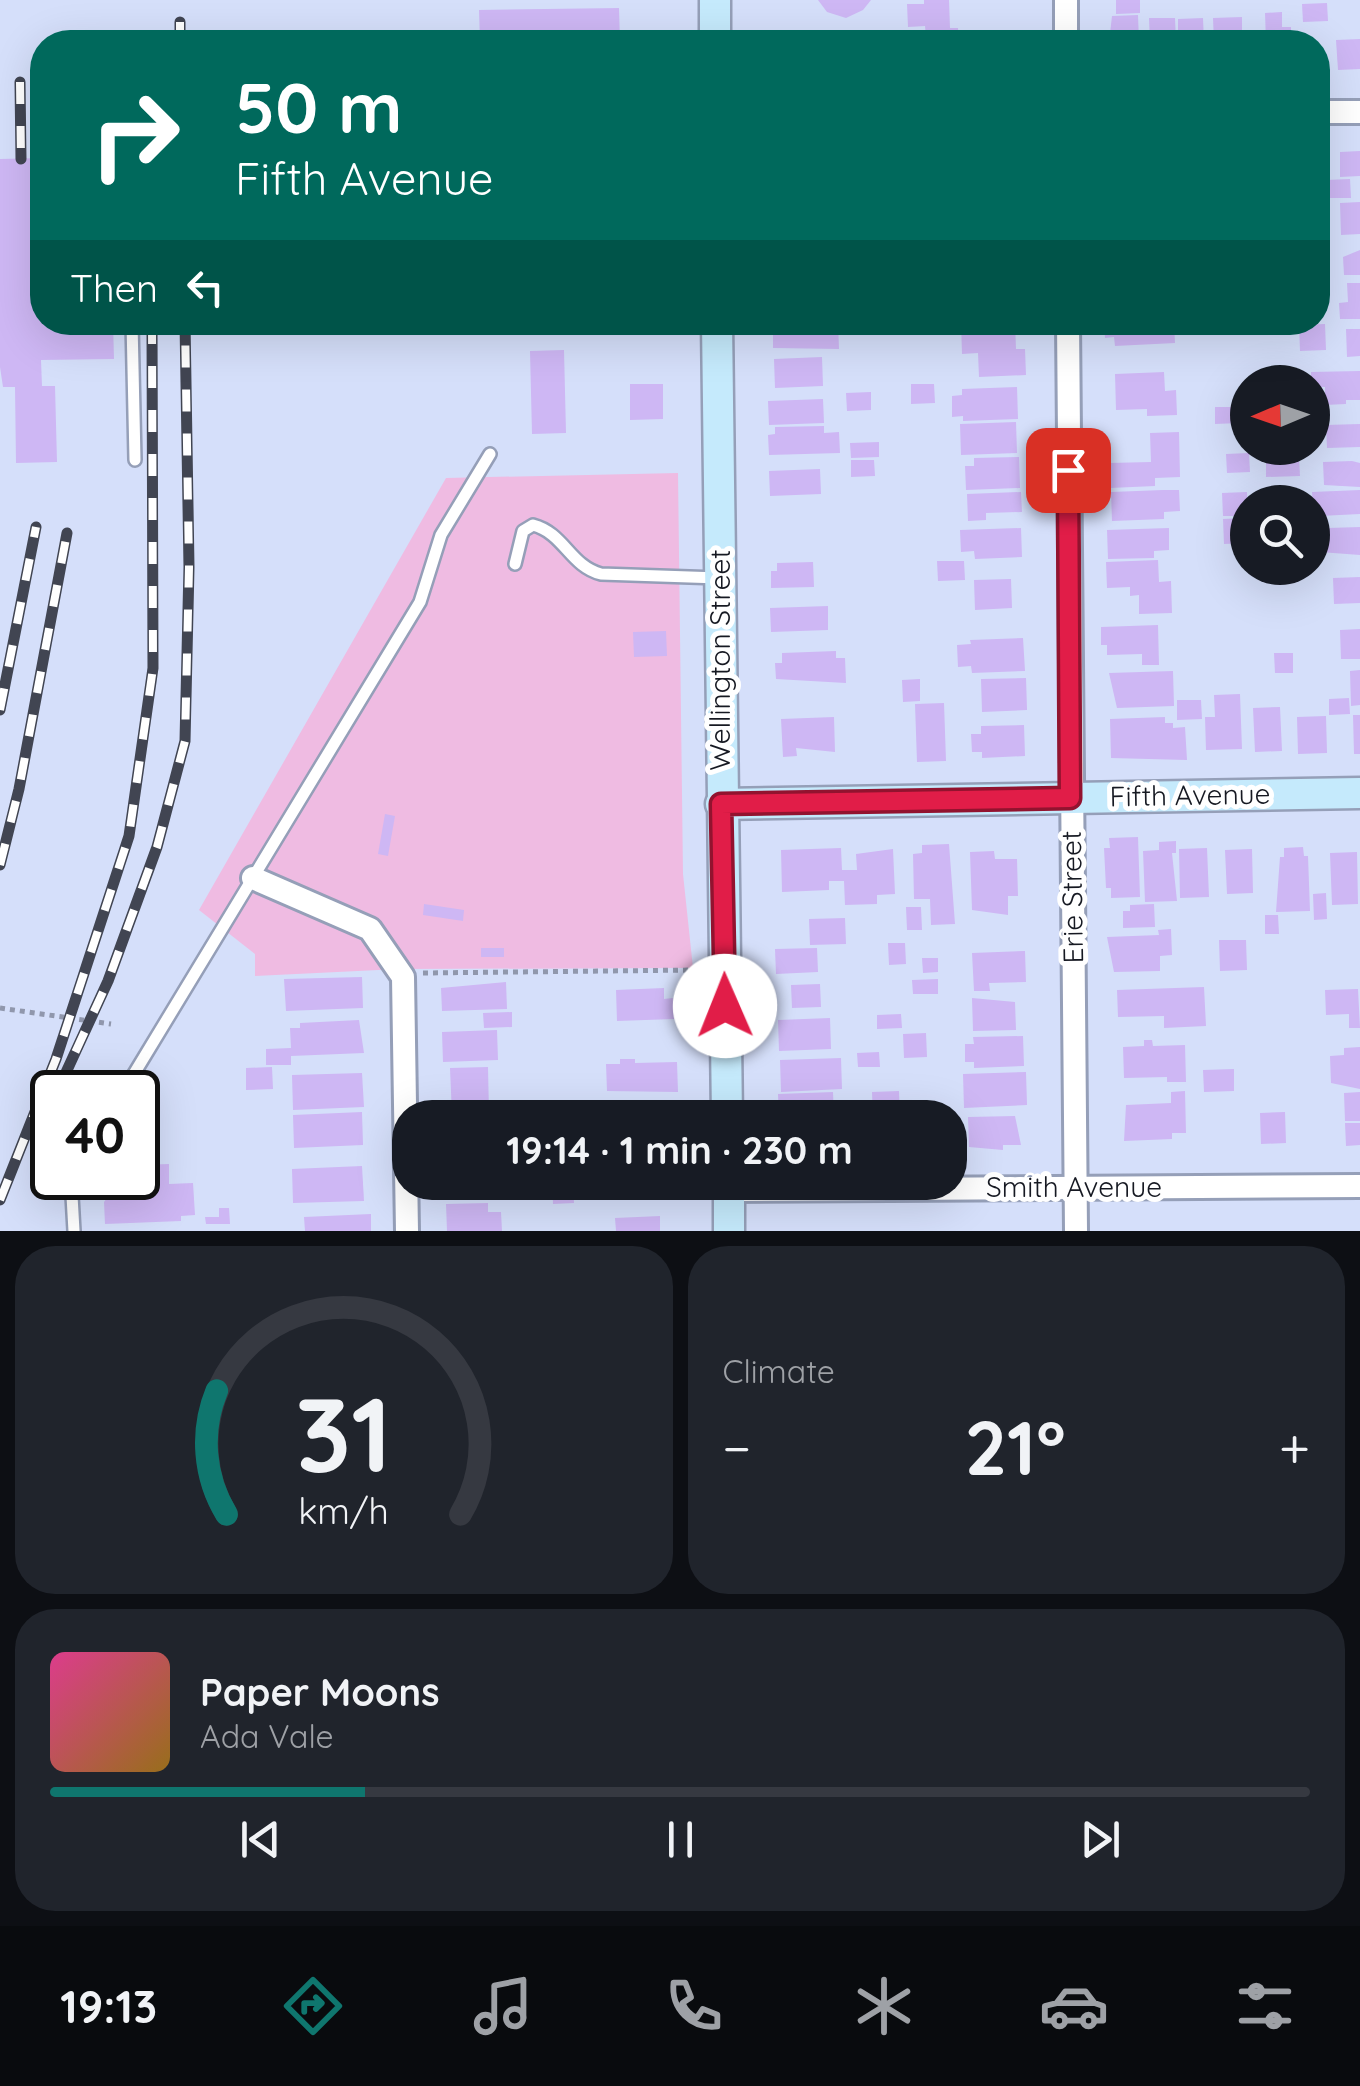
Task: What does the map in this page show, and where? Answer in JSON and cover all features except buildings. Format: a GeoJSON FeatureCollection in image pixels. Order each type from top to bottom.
{"type":"FeatureCollection","features":[{"type":"Feature","properties":{"kind":"street"},"geometry":{"type":"LineString","coordinates":[[715,0],[716,30]]}},
{"type":"Feature","properties":{"kind":"street"},"geometry":{"type":"LineString","coordinates":[[1066,0],[1066,30]]}},
{"type":"Feature","properties":{"kind":"street"},"geometry":{"type":"LineString","coordinates":[[1330,112],[1360,112]]}},
{"type":"Feature","properties":{"kind":"street","name":"Wellington Street"},"geometry":{"type":"LineString","coordinates":[[717,335],[727,1100]]}},
{"type":"Feature","properties":{"kind":"street","name":"Erie Street"},"geometry":{"type":"LineString","coordinates":[[1068,335],[1076,1231]]}},
{"type":"Feature","properties":{"kind":"street","name":"Fifth Avenue"},"geometry":{"type":"LineString","coordinates":[[721,804],[1360,793]]}},
{"type":"Feature","properties":{"kind":"street"},"geometry":{"type":"LineString","coordinates":[[252,878],[370,929],[403,977],[407,1231]]}},
{"type":"Feature","properties":{"kind":"street","name":"Smith Avenue"},"geometry":{"type":"LineString","coordinates":[[967,1187],[1360,1186]]}},
{"type":"Feature","properties":{"kind":"street"},"geometry":{"type":"LineString","coordinates":[[729,1200],[729,1231]]}},
{"type":"Feature","properties":{"kind":"lane"},"geometry":{"type":"LineString","coordinates":[[132,335],[135,460]]}},
{"type":"Feature","properties":{"kind":"lane"},"geometry":{"type":"LineString","coordinates":[[135,1070],[420,602],[442,535],[490,454]]}},
{"type":"Feature","properties":{"kind":"lane"},"geometry":{"type":"LineString","coordinates":[[515,564],[523,531],[533,525],[548,529],[582,569],[600,574],[719,578]]}},
{"type":"Feature","properties":{"kind":"lane"},"geometry":{"type":"LineString","coordinates":[[72,1200],[74,1231]]}},
{"type":"Feature","properties":{"kind":"path"},"geometry":{"type":"LineString","coordinates":[[420,978],[420,972],[696,970]]}},
{"type":"Feature","properties":{"kind":"path"},"geometry":{"type":"LineString","coordinates":[[0,1008],[111,1024]]}},
{"type":"Feature","properties":{"kind":"shaded area"},"geometry":{"type":"Polygon","coordinates":[[[678,473],[683,874],[693,968],[399,969],[255,976],[255,954],[199,910],[446,478],[678,473]]]}},
{"type":"Feature","properties":{"kind":"railway"},"geometry":{"type":"LineString","coordinates":[[180,22],[180,30]]}},
{"type":"Feature","properties":{"kind":"railway"},"geometry":{"type":"LineString","coordinates":[[20,82],[21,159]]}},
{"type":"Feature","properties":{"kind":"railway"},"geometry":{"type":"LineString","coordinates":[[0,1200],[56,1059],[129,836],[153,668],[152,335]]}},
{"type":"Feature","properties":{"kind":"railway"},"geometry":{"type":"LineString","coordinates":[[67,1070],[108,981],[157,847],[185,741],[189,567],[185,335]]}},
{"type":"Feature","properties":{"kind":"railway"},"geometry":{"type":"LineString","coordinates":[[0,710],[36,527]]}},
{"type":"Feature","properties":{"kind":"railway"},"geometry":{"type":"LineString","coordinates":[[0,865],[19,789],[67,533]]}},
{"type":"Feature","properties":{"kind":"route"},"geometry":{"type":"LineString","coordinates":[[725,1006],[721,804],[1070,798],[1068,470]]}}]}
